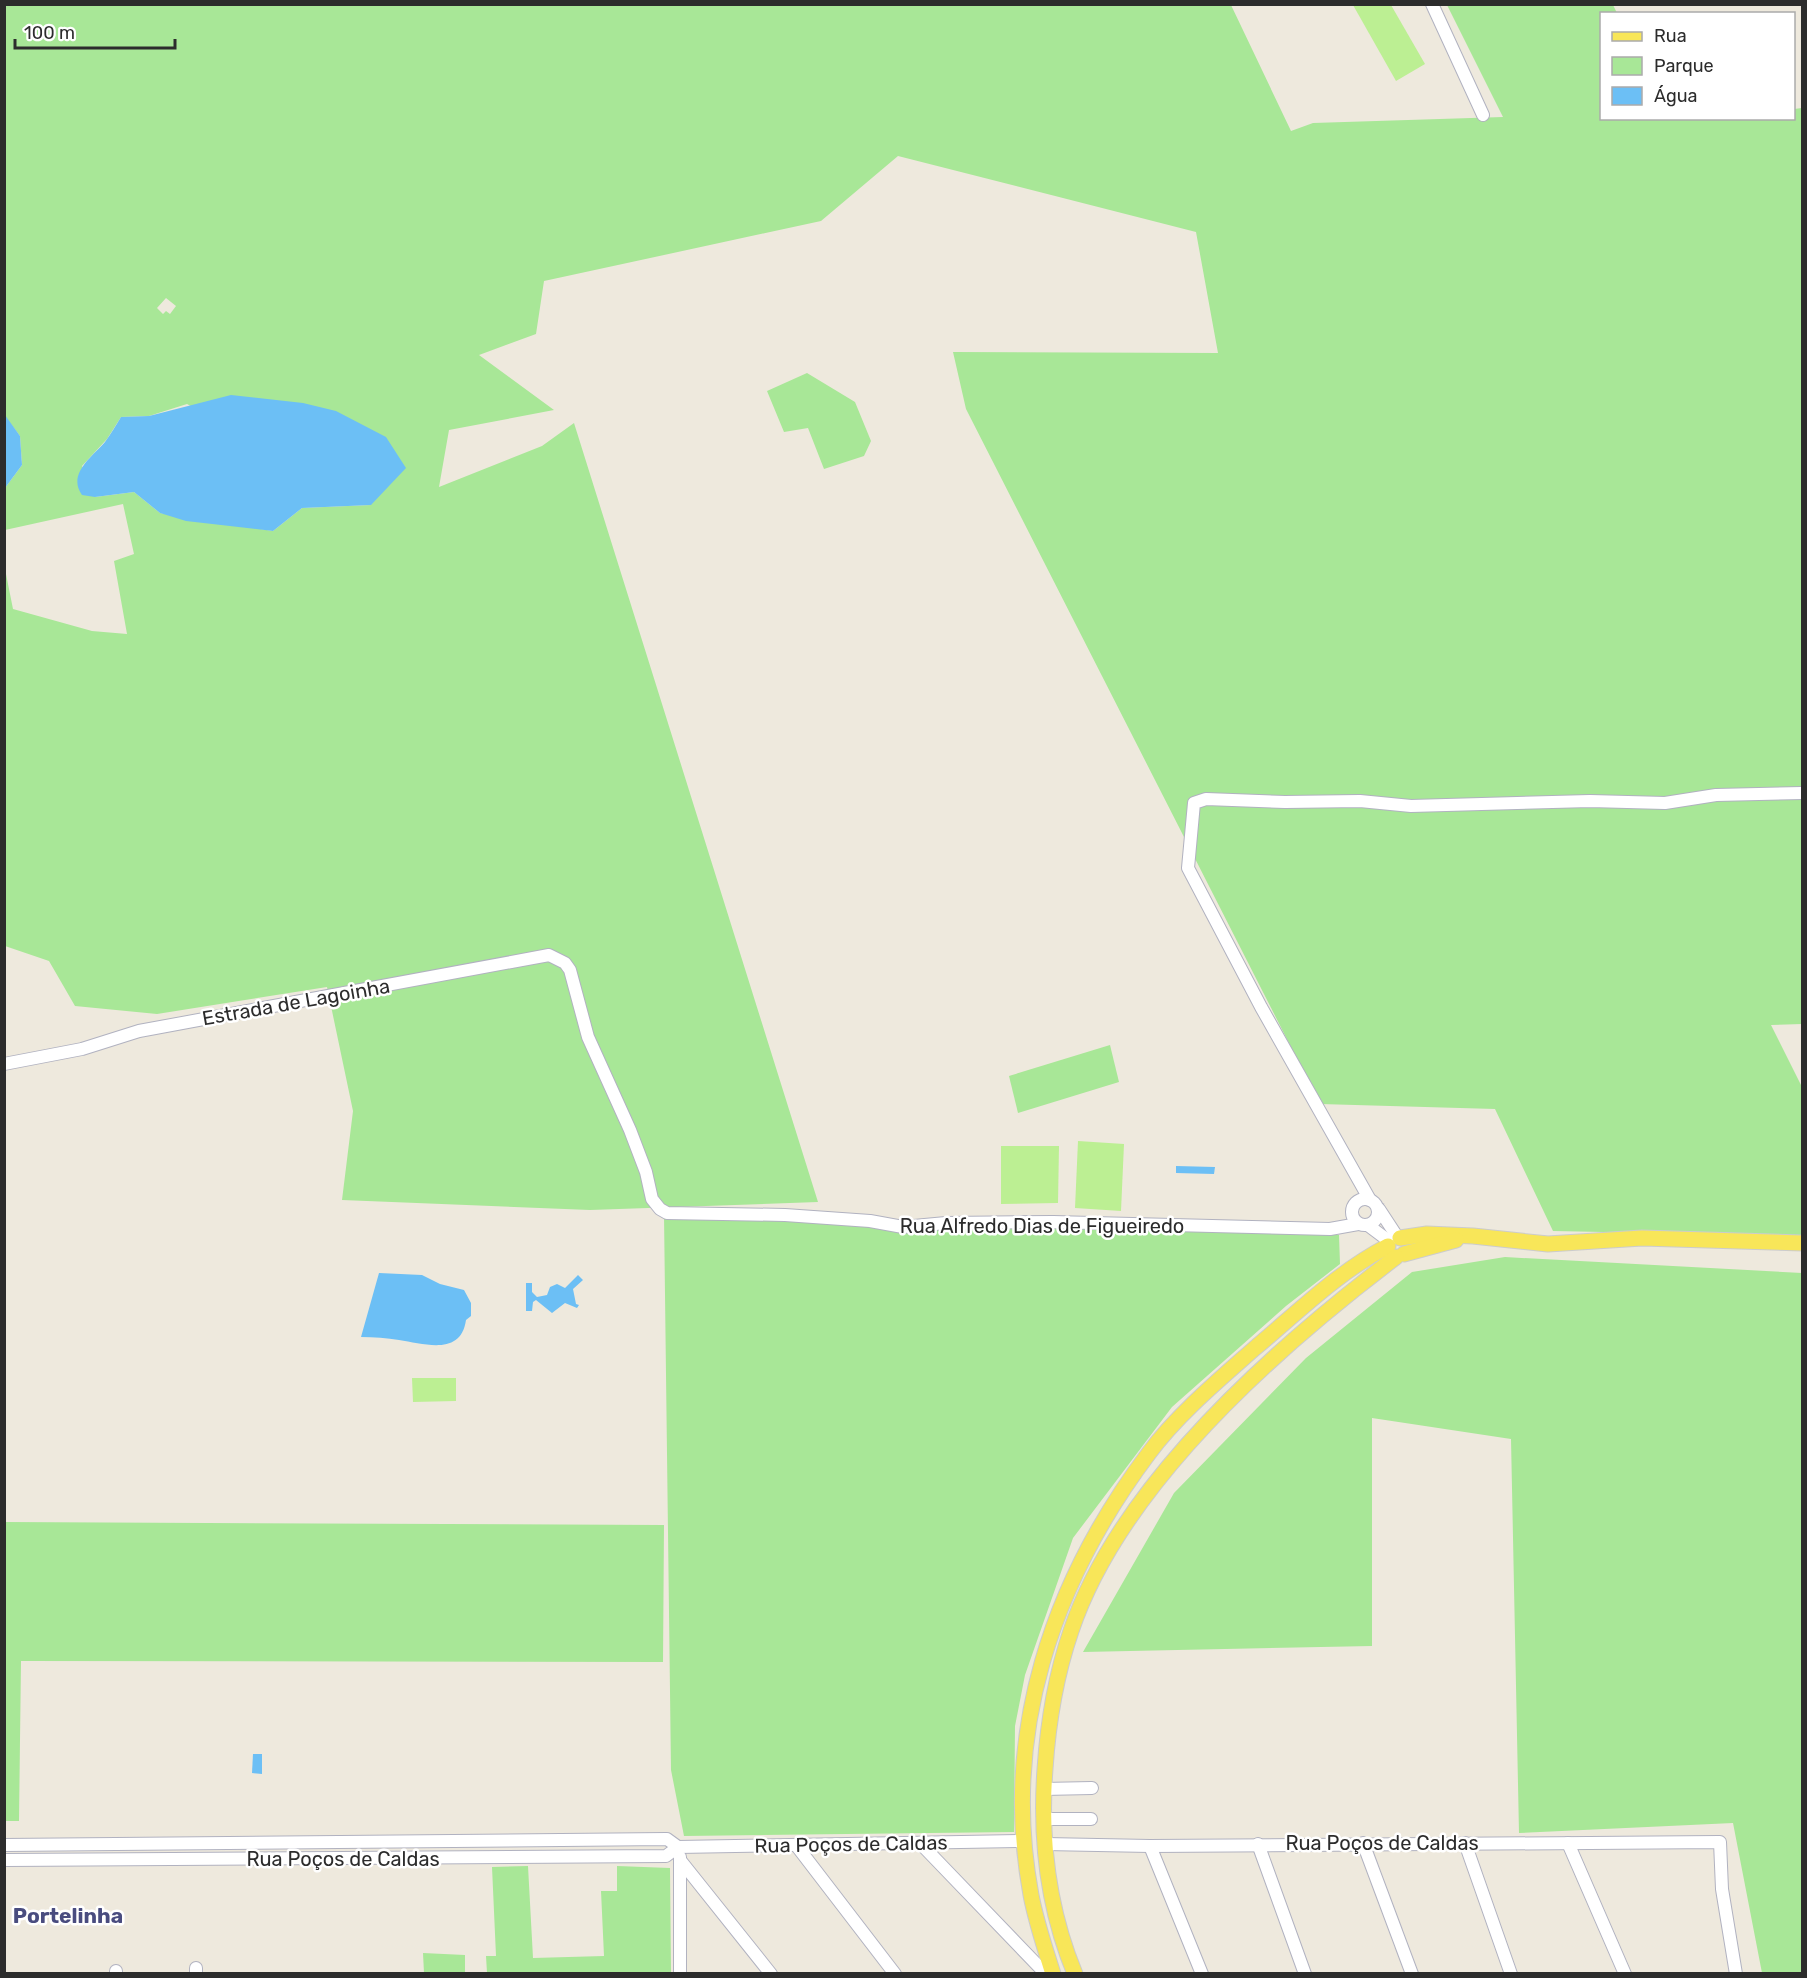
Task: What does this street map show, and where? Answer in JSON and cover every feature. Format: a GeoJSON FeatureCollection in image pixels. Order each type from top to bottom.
{"type":"FeatureCollection","features":[{"type":"Feature","properties":{"kind":"main road"},"geometry":{"type":"LineString","coordinates":[[1053,1974],[1033,1908],[1024,1841],[1022,1797],[1025,1741],[1045,1649],[1057,1612],[1088,1545],[1150,1451],[1224,1376],[1329,1284],[1396,1246],[1473,1236],[1548,1244],[1642,1238],[1803,1243]]}},
{"type":"Feature","properties":{"kind":"main road"},"geometry":{"type":"LineString","coordinates":[[1075,1974],[1054,1908],[1045,1845],[1043,1790],[1047,1743],[1061,1663],[1071,1629],[1093,1579],[1143,1498],[1227,1406],[1308,1326],[1396,1246]]}},
{"type":"Feature","properties":{"kind":"main road"},"geometry":{"type":"LineString","coordinates":[[1028,1722],[1039,1729],[1050,1726]]}},
{"type":"Feature","properties":{"kind":"main road"},"geometry":{"type":"LineString","coordinates":[[1025,1741],[1036,1738],[1047,1743]]}},
{"type":"Feature","properties":{"kind":"street"},"geometry":{"type":"LineString","coordinates":[[1432,4],[1483,115]]}},
{"type":"Feature","properties":{"kind":"street"},"geometry":{"type":"LineString","coordinates":[[1396,1246],[1374,1203],[1261,1007],[1188,868],[1191,807],[1194,803],[1206,799],[1285,802],[1360,801],[1411,806],[1590,801],[1665,803],[1716,795],[1803,793]]}},
{"type":"Feature","properties":{"kind":"street","name":"Estrada de Lagoinha"},"geometry":{"type":"LineString","coordinates":[[4,1064],[82,1049],[139,1031],[543,955],[555,957],[565,963],[574,983],[588,1037],[646,1172]]}},
{"type":"Feature","properties":{"kind":"street","name":"Rua Alfredo Dias de Figueiredo"},"geometry":{"type":"LineString","coordinates":[[646,1172],[652,1199],[660,1209],[667,1213],[785,1215],[870,1221],[903,1227],[946,1223],[1053,1222],[1330,1229],[1364,1225]]}},
{"type":"Feature","properties":{"kind":"street"},"geometry":{"type":"LineString","coordinates":[[1374,1203],[1359,1200],[1354,1204],[1352,1215],[1396,1246]]}},
{"type":"Feature","properties":{"kind":"street"},"geometry":{"type":"LineString","coordinates":[[1364,1225],[1378,1218],[1374,1203]]}},
{"type":"Feature","properties":{"kind":"street"},"geometry":{"type":"LineString","coordinates":[[1043,1790],[1092,1788]]}},
{"type":"Feature","properties":{"kind":"street"},"geometry":{"type":"LineString","coordinates":[[1044,1819],[1091,1819]]}},
{"type":"Feature","properties":{"kind":"street","name":"Rua Poços de Caldas"},"geometry":{"type":"LineString","coordinates":[[4,1845],[667,1839],[678,1847]]}},
{"type":"Feature","properties":{"kind":"street","name":"Rua Poços de Caldas"},"geometry":{"type":"LineString","coordinates":[[4,1860],[666,1856],[678,1847],[1024,1841]]}},
{"type":"Feature","properties":{"kind":"street","name":"Rua Poços de Caldas"},"geometry":{"type":"LineString","coordinates":[[1045,1845],[1720,1842],[1722,1889],[1736,1974]]}},
{"type":"Feature","properties":{"kind":"street"},"geometry":{"type":"LineString","coordinates":[[920,1843],[1046,1974]]}},
{"type":"Feature","properties":{"kind":"street"},"geometry":{"type":"LineString","coordinates":[[1363,1843],[1412,1974]]}},
{"type":"Feature","properties":{"kind":"street"},"geometry":{"type":"LineString","coordinates":[[1465,1843],[1510,1974]]}},
{"type":"Feature","properties":{"kind":"street"},"geometry":{"type":"LineString","coordinates":[[1568,1843],[1624,1974]]}},
{"type":"Feature","properties":{"kind":"street"},"geometry":{"type":"LineString","coordinates":[[1258,1844],[1305,1974]]}},
{"type":"Feature","properties":{"kind":"street"},"geometry":{"type":"LineString","coordinates":[[796,1845],[895,1974]]}},
{"type":"Feature","properties":{"kind":"street"},"geometry":{"type":"LineString","coordinates":[[1150,1846],[1202,1974]]}},
{"type":"Feature","properties":{"kind":"street"},"geometry":{"type":"LineString","coordinates":[[678,1847],[680,1974]]}},
{"type":"Feature","properties":{"kind":"street"},"geometry":{"type":"LineString","coordinates":[[680,1860],[771,1974]]}},
{"type":"Feature","properties":{"kind":"green space"},"geometry":{"type":"Polygon","coordinates":[[[5,5],[1231,5],[1291,131],[1313,123],[1503,117],[1447,5],[1613,5],[1616,12],[1600,12],[1600,120],[1795,120],[1795,109],[1802,108],[1802,1024],[1771,1025],[1802,1087],[1802,1236],[1553,1231],[1495,1109],[1320,1104],[966,409],[953,352],[1218,353],[1196,232],[898,156],[821,221],[544,281],[536,334],[479,355],[554,410],[449,430],[439,487],[542,446],[574,423],[818,1202],[590,1210],[342,1200],[353,1111],[327,987],[157,1014],[75,1006],[49,961],[5,946],[4,564],[13,609],[92,631],[127,634],[114,561],[134,554],[123,504],[5,530],[5,488],[22,465],[20,436],[4,415],[5,5]],[[166,298],[157,308],[163,314],[166,311],[170,314],[176,306],[166,298]],[[187,404],[149,416],[121,417],[107,439],[82,466],[95,497],[134,492],[160,513],[273,531],[302,508],[371,505],[187,404]]]}},
{"type":"Feature","properties":{"kind":"green space"},"geometry":{"type":"Polygon","coordinates":[[[1353,5],[1391,5],[1425,64],[1396,81],[1353,5]]]}},
{"type":"Feature","properties":{"kind":"green space"},"geometry":{"type":"Polygon","coordinates":[[[807,373],[855,402],[871,441],[864,456],[824,469],[808,428],[784,432],[767,391],[807,373]]]}},
{"type":"Feature","properties":{"kind":"green space"},"geometry":{"type":"Polygon","coordinates":[[[1110,1045],[1119,1082],[1018,1113],[1009,1076],[1110,1045]]]}},
{"type":"Feature","properties":{"kind":"green space"},"geometry":{"type":"Polygon","coordinates":[[[1078,1141],[1124,1144],[1121,1211],[1075,1208],[1078,1141]]]}},
{"type":"Feature","properties":{"kind":"green space"},"geometry":{"type":"Polygon","coordinates":[[[1001,1146],[1059,1146],[1058,1203],[1001,1204],[1001,1146]]]}},
{"type":"Feature","properties":{"kind":"green space"},"geometry":{"type":"Polygon","coordinates":[[[664,1215],[797,1222],[1339,1235],[1340,1264],[1286,1306],[1172,1407],[1073,1538],[1025,1675],[1015,1726],[1014,1832],[684,1836],[671,1770],[664,1215]]]}},
{"type":"Feature","properties":{"kind":"green space"},"geometry":{"type":"Polygon","coordinates":[[[1505,1257],[1802,1273],[1802,1973],[1762,1973],[1733,1823],[1519,1833],[1511,1439],[1372,1418],[1372,1646],[1083,1652],[1174,1493],[1306,1358],[1412,1272],[1505,1257]]]}},
{"type":"Feature","properties":{"kind":"green space"},"geometry":{"type":"Polygon","coordinates":[[[412,1378],[456,1378],[456,1401],[413,1402],[412,1378]]]}},
{"type":"Feature","properties":{"kind":"green space"},"geometry":{"type":"Polygon","coordinates":[[[5,1522],[664,1525],[663,1662],[21,1661],[19,1821],[5,1821],[5,1522]]]}},
{"type":"Feature","properties":{"kind":"green space"},"geometry":{"type":"Polygon","coordinates":[[[528,1866],[533,1958],[604,1956],[601,1891],[617,1891],[617,1866],[670,1868],[671,1973],[487,1973],[486,1956],[496,1956],[492,1867],[528,1866]]]}},
{"type":"Feature","properties":{"kind":"green space"},"geometry":{"type":"Polygon","coordinates":[[[423,1953],[465,1955],[465,1973],[424,1973],[423,1953]]]}},
{"type":"Feature","properties":{"kind":"water"},"geometry":{"type":"Polygon","coordinates":[[[231,395],[303,403],[336,411],[386,437],[406,468],[371,505],[302,508],[273,531],[186,521],[160,513],[134,492],[95,497],[82,495],[77,480],[79,473],[105,442],[121,417],[149,416],[231,395]]]}},
{"type":"Feature","properties":{"kind":"water"},"geometry":{"type":"Polygon","coordinates":[[[5,415],[20,436],[22,465],[5,488],[5,415]]]}},
{"type":"Feature","properties":{"kind":"water"},"geometry":{"type":"Polygon","coordinates":[[[1176,1166],[1215,1167],[1214,1174],[1176,1173],[1176,1166]]]}},
{"type":"Feature","properties":{"kind":"water"},"geometry":{"type":"Polygon","coordinates":[[[379,1273],[422,1275],[440,1284],[464,1290],[471,1303],[471,1316],[466,1320],[463,1331],[457,1339],[440,1345],[430,1345],[361,1337],[379,1273]]]}},
{"type":"Feature","properties":{"kind":"water"},"geometry":{"type":"Polygon","coordinates":[[[578,1275],[583,1280],[573,1289],[576,1304],[579,1305],[577,1308],[565,1303],[552,1313],[536,1300],[533,1302],[532,1311],[526,1311],[526,1283],[532,1283],[532,1292],[537,1297],[547,1295],[550,1287],[557,1284],[565,1288],[578,1275]]]}},
{"type":"Feature","properties":{"kind":"water"},"geometry":{"type":"Polygon","coordinates":[[[253,1754],[262,1754],[262,1774],[252,1773],[253,1754]]]}},
{"type":"Feature","properties":{"kind":"district","name":"Portelinha"},"geometry":{"type":"Point","coordinates":[68,1915]}}]}
